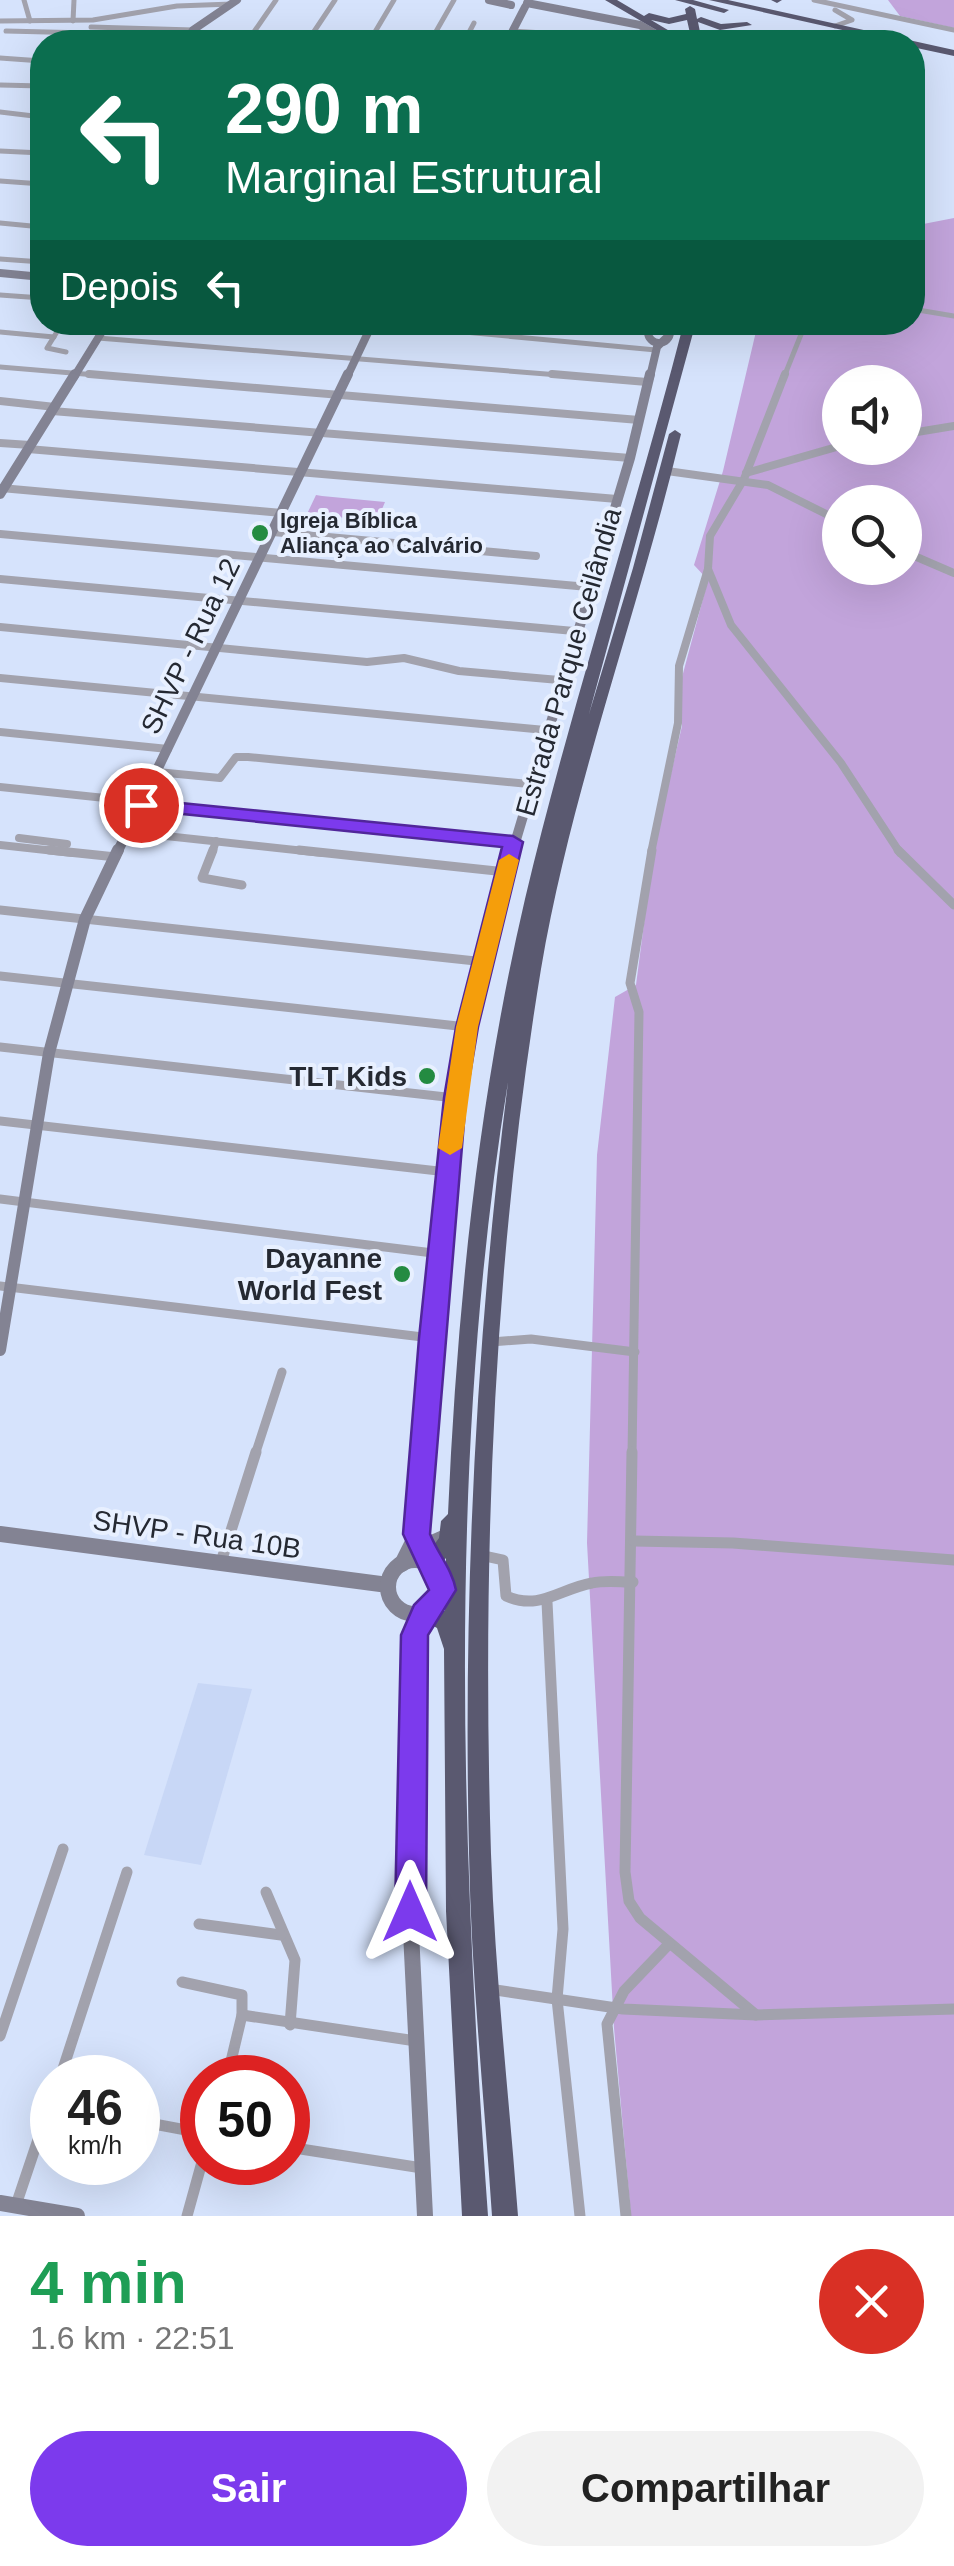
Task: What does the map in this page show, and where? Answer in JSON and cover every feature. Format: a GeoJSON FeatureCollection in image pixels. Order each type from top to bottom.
{"type":"FeatureCollection","features":[{"type":"Feature","properties":{"kind":"highway"},"geometry":{"type":"LineString","coordinates":[[610,0],[662,30]]}},
{"type":"Feature","properties":{"kind":"highway"},"geometry":{"type":"LineString","coordinates":[[629,0],[631,6],[657,19],[697,18],[720,27],[747,25]]}},
{"type":"Feature","properties":{"kind":"highway"},"geometry":{"type":"LineString","coordinates":[[680,0],[750,0]]}},
{"type":"Feature","properties":{"kind":"highway"},"geometry":{"type":"LineString","coordinates":[[688,0],[702,30]]}},
{"type":"Feature","properties":{"kind":"highway"},"geometry":{"type":"LineString","coordinates":[[776,0],[835,26]]}},
{"type":"Feature","properties":{"kind":"highway"},"geometry":{"type":"LineString","coordinates":[[696,30],[697,18],[710,2]]}},
{"type":"Feature","properties":{"kind":"highway"},"geometry":{"type":"LineString","coordinates":[[710,2],[748,19],[744,30]]}},
{"type":"Feature","properties":{"kind":"highway"},"geometry":{"type":"LineString","coordinates":[[710,2],[853,30]]}},
{"type":"Feature","properties":{"kind":"highway"},"geometry":{"type":"LineString","coordinates":[[736,13],[811,30]]}},
{"type":"Feature","properties":{"kind":"highway"},"geometry":{"type":"LineString","coordinates":[[942,53],[954,61]]}},
{"type":"Feature","properties":{"kind":"highway","name":"Estrada Parque Ceilândia"},"geometry":{"type":"LineString","coordinates":[[475,2216],[455,1854],[456,1680],[460,1473],[486,1184],[523,946],[554,802],[666,425],[686,335]]}},
{"type":"Feature","properties":{"kind":"highway","name":"Estrada Parque Ceilândia"},"geometry":{"type":"LineString","coordinates":[[505,2216],[480,1858],[482,1456],[503,1187],[534,964],[570,804],[666,471],[696,335]]}},
{"type":"Feature","properties":{"kind":"highway"},"geometry":{"type":"LineString","coordinates":[[659,343],[681,353]]}},
{"type":"Feature","properties":{"kind":"highway"},"geometry":{"type":"LineString","coordinates":[[424,1552],[451,1535],[452,1489],[460,1473]]}},
{"type":"Feature","properties":{"kind":"highway"},"geometry":{"type":"LineString","coordinates":[[419,1612],[440,1616],[450,1630],[456,1680]]}},
{"type":"Feature","properties":{"kind":"street"},"geometry":{"type":"LineString","coordinates":[[24,0],[30,21]]}},
{"type":"Feature","properties":{"kind":"street"},"geometry":{"type":"LineString","coordinates":[[74,0],[74,21]]}},
{"type":"Feature","properties":{"kind":"street"},"geometry":{"type":"LineString","coordinates":[[134,0],[134,16]]}},
{"type":"Feature","properties":{"kind":"street"},"geometry":{"type":"LineString","coordinates":[[257,30],[276,0]]}},
{"type":"Feature","properties":{"kind":"street"},"geometry":{"type":"LineString","coordinates":[[315,30],[335,0]]}},
{"type":"Feature","properties":{"kind":"street"},"geometry":{"type":"LineString","coordinates":[[376,30],[394,0]]}},
{"type":"Feature","properties":{"kind":"street"},"geometry":{"type":"LineString","coordinates":[[437,30],[454,0]]}},
{"type":"Feature","properties":{"kind":"street"},"geometry":{"type":"LineString","coordinates":[[489,0],[542,7],[647,30]]}},
{"type":"Feature","properties":{"kind":"street"},"geometry":{"type":"LineString","coordinates":[[804,0],[851,17],[850,22],[835,26]]}},
{"type":"Feature","properties":{"kind":"street"},"geometry":{"type":"LineString","coordinates":[[814,0],[954,30]]}},
{"type":"Feature","properties":{"kind":"street"},"geometry":{"type":"LineString","coordinates":[[64,30],[186,2],[234,2]]}},
{"type":"Feature","properties":{"kind":"street"},"geometry":{"type":"LineString","coordinates":[[0,21],[74,21],[90,27],[194,30],[234,2]]}},
{"type":"Feature","properties":{"kind":"street"},"geometry":{"type":"LineString","coordinates":[[512,30],[519,16],[518,3]]}},
{"type":"Feature","properties":{"kind":"street"},"geometry":{"type":"LineString","coordinates":[[2,37],[10,21]]}},
{"type":"Feature","properties":{"kind":"street"},"geometry":{"type":"LineString","coordinates":[[470,30],[474,23]]}},
{"type":"Feature","properties":{"kind":"street"},"geometry":{"type":"LineString","coordinates":[[2,37],[30,34]]}},
{"type":"Feature","properties":{"kind":"street"},"geometry":{"type":"LineString","coordinates":[[0,58],[30,60]]}},
{"type":"Feature","properties":{"kind":"street"},"geometry":{"type":"LineString","coordinates":[[0,85],[30,86]]}},
{"type":"Feature","properties":{"kind":"street"},"geometry":{"type":"LineString","coordinates":[[0,112],[30,116]]}},
{"type":"Feature","properties":{"kind":"street"},"geometry":{"type":"LineString","coordinates":[[0,151],[30,152]]}},
{"type":"Feature","properties":{"kind":"street"},"geometry":{"type":"LineString","coordinates":[[0,182],[30,183]]}},
{"type":"Feature","properties":{"kind":"street"},"geometry":{"type":"LineString","coordinates":[[0,224],[30,225]]}},
{"type":"Feature","properties":{"kind":"street"},"geometry":{"type":"LineString","coordinates":[[0,259],[30,261]]}},
{"type":"Feature","properties":{"kind":"street"},"geometry":{"type":"LineString","coordinates":[[0,273],[30,276]]}},
{"type":"Feature","properties":{"kind":"street"},"geometry":{"type":"LineString","coordinates":[[0,295],[30,297]]}},
{"type":"Feature","properties":{"kind":"street"},"geometry":{"type":"LineString","coordinates":[[925,310],[954,316]]}},
{"type":"Feature","properties":{"kind":"street"},"geometry":{"type":"LineString","coordinates":[[0,332],[30,335]]}},
{"type":"Feature","properties":{"kind":"street"},"geometry":{"type":"LineString","coordinates":[[32,335],[54,337],[47,349],[66,352]]}},
{"type":"Feature","properties":{"kind":"street"},"geometry":{"type":"LineString","coordinates":[[100,335],[1,490],[282,513]]}},
{"type":"Feature","properties":{"kind":"street","name":"SHVP - Rua 12"},"geometry":{"type":"LineString","coordinates":[[0,1350],[5,1287],[50,1053],[85,919],[367,335]]}},
{"type":"Feature","properties":{"kind":"street"},"geometry":{"type":"LineString","coordinates":[[545,335],[659,343]]}},
{"type":"Feature","properties":{"kind":"street"},"geometry":{"type":"LineString","coordinates":[[651,335],[659,343]]}},
{"type":"Feature","properties":{"kind":"street"},"geometry":{"type":"LineString","coordinates":[[425,2216],[410,1811],[414,1635],[419,1612],[443,1590],[440,1575],[424,1552],[432,1338],[455,1098],[467,1027],[529,784],[630,458],[659,343],[668,335]]}},
{"type":"Feature","properties":{"kind":"street"},"geometry":{"type":"LineString","coordinates":[[756,2015],[640,1918],[629,1901],[625,1872],[634,1541],[639,1012],[630,984],[645,880],[678,723],[680,666],[708,569],[710,536],[745,476],[801,335]]}},
{"type":"Feature","properties":{"kind":"street"},"geometry":{"type":"LineString","coordinates":[[98,338],[647,382]]}},
{"type":"Feature","properties":{"kind":"street"},"geometry":{"type":"LineString","coordinates":[[0,367],[639,420]]}},
{"type":"Feature","properties":{"kind":"street"},"geometry":{"type":"LineString","coordinates":[[0,401],[54,409],[630,458]]}},
{"type":"Feature","properties":{"kind":"street"},"geometry":{"type":"LineString","coordinates":[[922,431],[954,426]]}},
{"type":"Feature","properties":{"kind":"street"},"geometry":{"type":"LineString","coordinates":[[0,443],[617,499]]}},
{"type":"Feature","properties":{"kind":"street"},"geometry":{"type":"LineString","coordinates":[[745,476],[822,452]]}},
{"type":"Feature","properties":{"kind":"street"},"geometry":{"type":"LineString","coordinates":[[666,471],[745,476],[822,512]]}},
{"type":"Feature","properties":{"kind":"street"},"geometry":{"type":"LineString","coordinates":[[273,532],[536,556]]}},
{"type":"Feature","properties":{"kind":"street"},"geometry":{"type":"LineString","coordinates":[[0,534],[588,587]]}},
{"type":"Feature","properties":{"kind":"street"},"geometry":{"type":"LineString","coordinates":[[922,560],[954,574]]}},
{"type":"Feature","properties":{"kind":"street"},"geometry":{"type":"LineString","coordinates":[[708,569],[731,625],[841,763],[899,852],[954,905]]}},
{"type":"Feature","properties":{"kind":"street"},"geometry":{"type":"LineString","coordinates":[[0,579],[574,632]]}},
{"type":"Feature","properties":{"kind":"street"},"geometry":{"type":"LineString","coordinates":[[0,627],[366,662],[404,658],[459,670],[559,680]]}},
{"type":"Feature","properties":{"kind":"street"},"geometry":{"type":"LineString","coordinates":[[0,678],[545,730]]}},
{"type":"Feature","properties":{"kind":"street"},"geometry":{"type":"LineString","coordinates":[[0,732],[168,749]]}},
{"type":"Feature","properties":{"kind":"street"},"geometry":{"type":"LineString","coordinates":[[156,772],[220,778],[234,759],[242,756],[529,784]]}},
{"type":"Feature","properties":{"kind":"street"},"geometry":{"type":"LineString","coordinates":[[0,787],[513,842]]}},
{"type":"Feature","properties":{"kind":"street"},"geometry":{"type":"LineString","coordinates":[[129,832],[506,872]]}},
{"type":"Feature","properties":{"kind":"street"},"geometry":{"type":"LineString","coordinates":[[216,841],[202,878],[242,885]]}},
{"type":"Feature","properties":{"kind":"street"},"geometry":{"type":"LineString","coordinates":[[23,842],[116,857]]}},
{"type":"Feature","properties":{"kind":"street"},"geometry":{"type":"LineString","coordinates":[[0,845],[68,844]]}},
{"type":"Feature","properties":{"kind":"street"},"geometry":{"type":"LineString","coordinates":[[0,910],[485,962]]}},
{"type":"Feature","properties":{"kind":"street"},"geometry":{"type":"LineString","coordinates":[[0,976],[467,1027]]}},
{"type":"Feature","properties":{"kind":"street"},"geometry":{"type":"LineString","coordinates":[[0,1046],[455,1098]]}},
{"type":"Feature","properties":{"kind":"street"},"geometry":{"type":"LineString","coordinates":[[0,1121],[448,1172]]}},
{"type":"Feature","properties":{"kind":"street"},"geometry":{"type":"LineString","coordinates":[[0,1200],[441,1254]]}},
{"type":"Feature","properties":{"kind":"street"},"geometry":{"type":"LineString","coordinates":[[5,1287],[432,1338]]}},
{"type":"Feature","properties":{"kind":"street"},"geometry":{"type":"LineString","coordinates":[[491,1342],[531,1339],[635,1352]]}},
{"type":"Feature","properties":{"kind":"street"},"geometry":{"type":"LineString","coordinates":[[221,1562],[282,1372]]}},
{"type":"Feature","properties":{"kind":"street","name":"SHVP - Rua 10B"},"geometry":{"type":"LineString","coordinates":[[0,1534],[388,1584]]}},
{"type":"Feature","properties":{"kind":"street"},"geometry":{"type":"LineString","coordinates":[[634,1541],[733,1543],[954,1560]]}},
{"type":"Feature","properties":{"kind":"street"},"geometry":{"type":"LineString","coordinates":[[419,1612],[395,1602],[388,1584],[392,1571],[424,1552]]}},
{"type":"Feature","properties":{"kind":"street"},"geometry":{"type":"LineString","coordinates":[[402,1564],[424,1552]]}},
{"type":"Feature","properties":{"kind":"street"},"geometry":{"type":"LineString","coordinates":[[480,1555],[502,1560],[506,1596],[526,1604],[548,1602],[587,1584],[632,1582]]}},
{"type":"Feature","properties":{"kind":"street"},"geometry":{"type":"LineString","coordinates":[[548,1602],[563,1929],[556,2000],[580,2216]]}},
{"type":"Feature","properties":{"kind":"street"},"geometry":{"type":"LineString","coordinates":[[0,2036],[63,1849]]}},
{"type":"Feature","properties":{"kind":"street"},"geometry":{"type":"LineString","coordinates":[[67,2055],[127,1872]]}},
{"type":"Feature","properties":{"kind":"street"},"geometry":{"type":"LineString","coordinates":[[266,1892],[295,1960],[290,2025]]}},
{"type":"Feature","properties":{"kind":"street"},"geometry":{"type":"LineString","coordinates":[[199,1924],[281,1934]]}},
{"type":"Feature","properties":{"kind":"street"},"geometry":{"type":"LineString","coordinates":[[626,2216],[608,2062],[611,2008],[668,1944]]}},
{"type":"Feature","properties":{"kind":"street"},"geometry":{"type":"LineString","coordinates":[[182,1982],[240,1993],[242,2015],[232,2055]]}},
{"type":"Feature","properties":{"kind":"street"},"geometry":{"type":"LineString","coordinates":[[489,1989],[611,2008],[756,2015],[954,2009]]}},
{"type":"Feature","properties":{"kind":"street"},"geometry":{"type":"LineString","coordinates":[[242,2015],[416,2041]]}},
{"type":"Feature","properties":{"kind":"street"},"geometry":{"type":"LineString","coordinates":[[30,2151],[8,2204],[77,2216]]}},
{"type":"Feature","properties":{"kind":"street"},"geometry":{"type":"LineString","coordinates":[[310,2151],[425,2169]]}},
{"type":"Feature","properties":{"kind":"street"},"geometry":{"type":"LineString","coordinates":[[186,2216],[195,2185]]}},
{"type":"Feature","properties":{"kind":"shaded area"},"geometry":{"type":"Polygon","coordinates":[[[888,0],[954,0],[954,28],[900,16],[888,0]]]}},
{"type":"Feature","properties":{"kind":"shaded area"},"geometry":{"type":"Polygon","coordinates":[[[954,218],[954,2216],[631,2216],[614,2028],[587,1543],[597,1155],[615,997],[636,985],[654,847],[682,726],[681,681],[708,580],[694,565],[723,471],[755,335],[925,335],[925,224],[954,218]]]}},
{"type":"Feature","properties":{"kind":"shaded area"},"geometry":{"type":"Polygon","coordinates":[[[316,495],[385,502],[377,521],[307,514],[316,495]]]}},
{"type":"Feature","properties":{"kind":"shaded area"},"geometry":{"type":"Polygon","coordinates":[[[198,1683],[252,1689],[201,1865],[144,1855],[198,1683]]]}},
{"type":"Feature","properties":{"kind":"slow traffic"},"geometry":{"type":"LineString","coordinates":[[450,1148],[467,1027],[509,860]]}},
{"type":"Feature","properties":{"kind":"place","name":"Igreja Bíblica Aliança ao Calvário"},"geometry":{"type":"Point","coordinates":[260,533]}},
{"type":"Feature","properties":{"kind":"place","name":"TLT Kids"},"geometry":{"type":"Point","coordinates":[427,1076]}},
{"type":"Feature","properties":{"kind":"place","name":"Dayanne World Fest"},"geometry":{"type":"Point","coordinates":[402,1274]}},
{"type":"Feature","properties":{"kind":"route"},"geometry":{"type":"LineString","coordinates":[[141,805],[513,842],[467,1027],[455,1098],[416,1534],[428,1563],[440,1575],[443,1590],[434,1607],[424,1612],[414,1635],[410,1912]]}}]}
